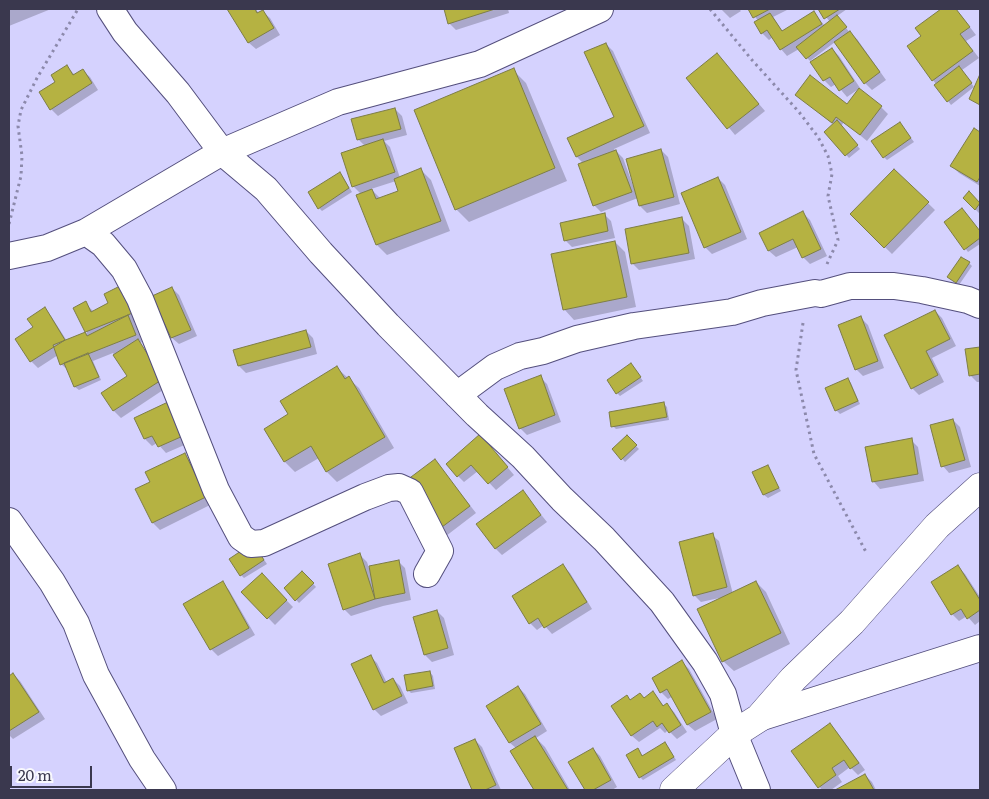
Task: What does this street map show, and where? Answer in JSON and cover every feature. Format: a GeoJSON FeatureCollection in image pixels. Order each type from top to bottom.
{"type":"FeatureCollection","features":[{"type":"Feature","properties":{"kind":"main road"},"geometry":{"type":"LineString","coordinates":[[674,790],[734,734],[758,718],[793,679],[852,622],[937,526],[980,487]]}},
{"type":"Feature","properties":{"kind":"street"},"geometry":{"type":"LineString","coordinates":[[110,9],[125,32],[178,93],[222,152],[266,189],[354,289],[458,395],[523,457],[562,499],[604,538],[662,602],[705,662],[723,694],[734,734],[757,790]]}},
{"type":"Feature","properties":{"kind":"street"},"geometry":{"type":"LineString","coordinates":[[9,256],[47,248],[86,232],[222,152],[338,102],[480,64],[600,9]]}},
{"type":"Feature","properties":{"kind":"street"},"geometry":{"type":"LineString","coordinates":[[86,232],[103,244],[124,269],[140,298],[216,490],[241,537],[251,544],[264,543],[364,497],[389,488],[400,487],[410,492],[440,551],[427,574]]}},
{"type":"Feature","properties":{"kind":"street"},"geometry":{"type":"LineString","coordinates":[[458,395],[495,367],[520,356],[543,351],[577,339],[634,326],[732,312],[762,303],[815,293],[821,294],[850,286],[894,286],[922,290],[968,300],[980,305]]}},
{"type":"Feature","properties":{"kind":"street"},"geometry":{"type":"LineString","coordinates":[[9,521],[52,582],[67,607],[76,623],[96,675],[142,759],[163,790]]}},
{"type":"Feature","properties":{"kind":"street"},"geometry":{"type":"LineString","coordinates":[[758,718],[980,648]]}},
{"type":"Feature","properties":{"kind":"path"},"geometry":{"type":"LineString","coordinates":[[9,224],[21,176],[22,156],[18,126],[21,110],[37,78],[78,9]]}},
{"type":"Feature","properties":{"kind":"path"},"geometry":{"type":"LineString","coordinates":[[710,9],[752,60],[799,112],[818,138],[828,156],[832,174],[828,196],[838,240],[802,326],[796,370],[814,454],[866,552]]}},
{"type":"Feature","properties":{"kind":"building"},"geometry":{"type":"Polygon","coordinates":[[[227,9],[255,9],[257,13],[263,10],[274,28],[248,43],[227,9]]]}},
{"type":"Feature","properties":{"kind":"building"},"geometry":{"type":"Polygon","coordinates":[[[444,9],[495,9],[448,24],[444,9]]]}},
{"type":"Feature","properties":{"kind":"building"},"geometry":{"type":"Polygon","coordinates":[[[748,9],[770,9],[753,18],[748,9]]]}},
{"type":"Feature","properties":{"kind":"building"},"geometry":{"type":"Polygon","coordinates":[[[818,9],[840,9],[824,19],[818,9]]]}},
{"type":"Feature","properties":{"kind":"building"},"geometry":{"type":"Polygon","coordinates":[[[941,9],[956,9],[970,27],[960,34],[973,51],[932,81],[907,46],[921,36],[915,28],[941,9]]]}},
{"type":"Feature","properties":{"kind":"building"},"geometry":{"type":"Polygon","coordinates":[[[814,11],[822,24],[780,50],[767,30],[761,34],[754,22],[770,13],[782,31],[814,11]]]}},
{"type":"Feature","properties":{"kind":"building"},"geometry":{"type":"Polygon","coordinates":[[[837,15],[847,27],[806,59],[796,47],[837,15]]]}},
{"type":"Feature","properties":{"kind":"building"},"geometry":{"type":"Polygon","coordinates":[[[850,31],[880,72],[864,84],[834,42],[850,31]]]}},
{"type":"Feature","properties":{"kind":"building"},"geometry":{"type":"Polygon","coordinates":[[[606,43],[644,126],[576,157],[567,138],[614,117],[584,52],[606,43]]]}},
{"type":"Feature","properties":{"kind":"building"},"geometry":{"type":"Polygon","coordinates":[[[832,48],[854,81],[839,91],[830,77],[823,81],[810,62],[832,48]]]}},
{"type":"Feature","properties":{"kind":"building"},"geometry":{"type":"Polygon","coordinates":[[[717,53],[759,104],[727,129],[686,78],[717,53]]]}},
{"type":"Feature","properties":{"kind":"building"},"geometry":{"type":"Polygon","coordinates":[[[67,65],[73,75],[83,69],[92,83],[50,110],[39,92],[55,82],[51,75],[67,65]]]}},
{"type":"Feature","properties":{"kind":"building"},"geometry":{"type":"Polygon","coordinates":[[[959,66],[972,83],[947,102],[934,85],[959,66]]]}},
{"type":"Feature","properties":{"kind":"building"},"geometry":{"type":"Polygon","coordinates":[[[514,68],[555,168],[455,210],[414,110],[514,68]]]}},
{"type":"Feature","properties":{"kind":"building"},"geometry":{"type":"Polygon","coordinates":[[[980,74],[980,105],[969,99],[980,74]]]}},
{"type":"Feature","properties":{"kind":"building"},"geometry":{"type":"Polygon","coordinates":[[[810,75],[847,104],[859,88],[882,106],[860,135],[836,117],[832,123],[795,95],[810,75]]]}},
{"type":"Feature","properties":{"kind":"building"},"geometry":{"type":"Polygon","coordinates":[[[395,108],[401,129],[357,140],[351,119],[395,108]]]}},
{"type":"Feature","properties":{"kind":"building"},"geometry":{"type":"Polygon","coordinates":[[[837,120],[858,145],[845,156],[824,132],[837,120]]]}},
{"type":"Feature","properties":{"kind":"building"},"geometry":{"type":"Polygon","coordinates":[[[900,122],[911,138],[883,158],[871,141],[900,122]]]}},
{"type":"Feature","properties":{"kind":"building"},"geometry":{"type":"Polygon","coordinates":[[[974,128],[980,132],[980,177],[977,182],[950,166],[974,128]]]}},
{"type":"Feature","properties":{"kind":"building"},"geometry":{"type":"Polygon","coordinates":[[[383,139],[395,172],[352,187],[341,153],[383,139]]]}},
{"type":"Feature","properties":{"kind":"building"},"geometry":{"type":"Polygon","coordinates":[[[661,149],[674,197],[639,206],[626,159],[661,149]]]}},
{"type":"Feature","properties":{"kind":"building"},"geometry":{"type":"Polygon","coordinates":[[[616,150],[632,192],[593,206],[578,164],[616,150]]]}},
{"type":"Feature","properties":{"kind":"building"},"geometry":{"type":"Polygon","coordinates":[[[421,168],[441,221],[376,245],[356,195],[372,189],[376,199],[398,191],[394,179],[421,168]]]}},
{"type":"Feature","properties":{"kind":"building"},"geometry":{"type":"Polygon","coordinates":[[[894,169],[929,202],[884,248],[850,214],[894,169]]]}},
{"type":"Feature","properties":{"kind":"building"},"geometry":{"type":"Polygon","coordinates":[[[340,172],[349,188],[318,209],[308,192],[340,172]]]}},
{"type":"Feature","properties":{"kind":"building"},"geometry":{"type":"Polygon","coordinates":[[[718,177],[741,232],[704,248],[681,193],[718,177]]]}},
{"type":"Feature","properties":{"kind":"building"},"geometry":{"type":"Polygon","coordinates":[[[969,191],[980,203],[975,210],[963,198],[969,191]]]}},
{"type":"Feature","properties":{"kind":"building"},"geometry":{"type":"Polygon","coordinates":[[[962,208],[980,231],[980,238],[964,250],[944,222],[962,208]]]}},
{"type":"Feature","properties":{"kind":"building"},"geometry":{"type":"Polygon","coordinates":[[[803,211],[821,249],[802,258],[793,239],[768,251],[759,233],[803,211]]]}},
{"type":"Feature","properties":{"kind":"building"},"geometry":{"type":"Polygon","coordinates":[[[605,213],[608,231],[564,241],[560,223],[605,213]]]}},
{"type":"Feature","properties":{"kind":"building"},"geometry":{"type":"Polygon","coordinates":[[[682,217],[689,253],[631,264],[625,229],[682,217]]]}},
{"type":"Feature","properties":{"kind":"building"},"geometry":{"type":"Polygon","coordinates":[[[615,241],[627,297],[563,310],[551,254],[615,241]]]}},
{"type":"Feature","properties":{"kind":"building"},"geometry":{"type":"Polygon","coordinates":[[[961,257],[970,262],[956,283],[947,277],[961,257]]]}},
{"type":"Feature","properties":{"kind":"building"},"geometry":{"type":"Polygon","coordinates":[[[120,286],[134,312],[87,336],[73,308],[86,301],[91,312],[108,303],[104,294],[120,286]]]}},
{"type":"Feature","properties":{"kind":"building"},"geometry":{"type":"Polygon","coordinates":[[[172,287],[191,330],[171,338],[152,296],[172,287]]]}},
{"type":"Feature","properties":{"kind":"building"},"geometry":{"type":"Polygon","coordinates":[[[45,307],[65,340],[30,362],[15,339],[33,327],[27,319],[45,307]]]}},
{"type":"Feature","properties":{"kind":"building"},"geometry":{"type":"Polygon","coordinates":[[[935,310],[950,339],[926,351],[938,375],[911,389],[884,335],[935,310]]]}},
{"type":"Feature","properties":{"kind":"building"},"geometry":{"type":"Polygon","coordinates":[[[128,315],[136,335],[60,365],[53,345],[128,315]]]}},
{"type":"Feature","properties":{"kind":"building"},"geometry":{"type":"Polygon","coordinates":[[[861,316],[878,361],[855,370],[838,325],[861,316]]]}},
{"type":"Feature","properties":{"kind":"building"},"geometry":{"type":"Polygon","coordinates":[[[306,330],[311,347],[238,366],[233,350],[306,330]]]}},
{"type":"Feature","properties":{"kind":"building"},"geometry":{"type":"Polygon","coordinates":[[[138,339],[163,379],[113,411],[101,393],[127,376],[113,355],[138,339]]]}},
{"type":"Feature","properties":{"kind":"building"},"geometry":{"type":"Polygon","coordinates":[[[980,347],[980,374],[969,376],[965,349],[980,347]]]}},
{"type":"Feature","properties":{"kind":"building"},"geometry":{"type":"Polygon","coordinates":[[[88,353],[99,377],[74,387],[64,363],[88,353]]]}},
{"type":"Feature","properties":{"kind":"building"},"geometry":{"type":"Polygon","coordinates":[[[631,363],[641,377],[616,394],[607,380],[631,363]]]}},
{"type":"Feature","properties":{"kind":"building"},"geometry":{"type":"Polygon","coordinates":[[[337,366],[345,379],[349,376],[385,437],[326,472],[311,446],[284,462],[264,429],[288,414],[280,401],[337,366]]]}},
{"type":"Feature","properties":{"kind":"building"},"geometry":{"type":"Polygon","coordinates":[[[541,375],[555,415],[519,429],[504,389],[541,375]]]}},
{"type":"Feature","properties":{"kind":"building"},"geometry":{"type":"Polygon","coordinates":[[[848,378],[858,401],[835,411],[825,388],[848,378]]]}},
{"type":"Feature","properties":{"kind":"building"},"geometry":{"type":"Polygon","coordinates":[[[168,402],[183,436],[158,447],[152,436],[144,439],[134,418],[168,402]]]}},
{"type":"Feature","properties":{"kind":"building"},"geometry":{"type":"Polygon","coordinates":[[[664,402],[667,417],[611,427],[609,412],[664,402]]]}},
{"type":"Feature","properties":{"kind":"building"},"geometry":{"type":"Polygon","coordinates":[[[953,419],[965,460],[941,467],[930,425],[953,419]]]}},
{"type":"Feature","properties":{"kind":"building"},"geometry":{"type":"Polygon","coordinates":[[[480,434],[508,467],[488,484],[471,465],[457,477],[446,464],[480,434]]]}},
{"type":"Feature","properties":{"kind":"building"},"geometry":{"type":"Polygon","coordinates":[[[627,435],[637,445],[621,460],[612,449],[627,435]]]}},
{"type":"Feature","properties":{"kind":"building"},"geometry":{"type":"Polygon","coordinates":[[[912,438],[918,474],[872,482],[865,447],[912,438]]]}},
{"type":"Feature","properties":{"kind":"building"},"geometry":{"type":"Polygon","coordinates":[[[185,453],[206,497],[152,523],[135,489],[150,482],[145,472],[185,453]]]}},
{"type":"Feature","properties":{"kind":"building"},"geometry":{"type":"Polygon","coordinates":[[[435,459],[470,506],[438,530],[403,483],[435,459]]]}},
{"type":"Feature","properties":{"kind":"building"},"geometry":{"type":"Polygon","coordinates":[[[768,465],[779,488],[763,495],[752,472],[768,465]]]}},
{"type":"Feature","properties":{"kind":"building"},"geometry":{"type":"Polygon","coordinates":[[[523,490],[541,515],[495,549],[476,524],[523,490]]]}},
{"type":"Feature","properties":{"kind":"building"},"geometry":{"type":"Polygon","coordinates":[[[713,533],[727,587],[693,596],[679,542],[713,533]]]}},
{"type":"Feature","properties":{"kind":"building"},"geometry":{"type":"Polygon","coordinates":[[[253,543],[264,560],[240,576],[229,559],[253,543]]]}},
{"type":"Feature","properties":{"kind":"building"},"geometry":{"type":"Polygon","coordinates":[[[360,553],[375,599],[343,610],[328,564],[360,553]]]}},
{"type":"Feature","properties":{"kind":"building"},"geometry":{"type":"Polygon","coordinates":[[[399,560],[405,593],[375,599],[369,566],[399,560]]]}},
{"type":"Feature","properties":{"kind":"building"},"geometry":{"type":"Polygon","coordinates":[[[563,564],[587,602],[544,628],[538,618],[529,624],[512,596],[563,564]]]}},
{"type":"Feature","properties":{"kind":"building"},"geometry":{"type":"Polygon","coordinates":[[[958,565],[980,600],[980,610],[967,619],[961,609],[951,615],[931,582],[958,565]]]}},
{"type":"Feature","properties":{"kind":"building"},"geometry":{"type":"Polygon","coordinates":[[[302,571],[314,583],[295,601],[284,588],[302,571]]]}},
{"type":"Feature","properties":{"kind":"building"},"geometry":{"type":"Polygon","coordinates":[[[262,573],[287,600],[267,619],[241,592],[262,573]]]}},
{"type":"Feature","properties":{"kind":"building"},"geometry":{"type":"Polygon","coordinates":[[[223,581],[249,628],[210,650],[183,604],[223,581]]]}},
{"type":"Feature","properties":{"kind":"building"},"geometry":{"type":"Polygon","coordinates":[[[756,581],[781,633],[722,662],[697,609],[756,581]]]}},
{"type":"Feature","properties":{"kind":"building"},"geometry":{"type":"Polygon","coordinates":[[[437,610],[448,648],[424,655],[413,617],[437,610]]]}},
{"type":"Feature","properties":{"kind":"building"},"geometry":{"type":"Polygon","coordinates":[[[371,655],[384,683],[393,678],[402,696],[373,710],[351,664],[371,655]]]}},
{"type":"Feature","properties":{"kind":"building"},"geometry":{"type":"Polygon","coordinates":[[[682,660],[711,712],[687,725],[667,689],[660,693],[652,678],[682,660]]]}},
{"type":"Feature","properties":{"kind":"building"},"geometry":{"type":"Polygon","coordinates":[[[430,671],[433,686],[407,691],[404,675],[430,671]]]}},
{"type":"Feature","properties":{"kind":"building"},"geometry":{"type":"Polygon","coordinates":[[[13,673],[39,712],[9,731],[9,676],[13,673]]]}},
{"type":"Feature","properties":{"kind":"building"},"geometry":{"type":"Polygon","coordinates":[[[518,686],[541,724],[509,743],[486,706],[518,686]]]}},
{"type":"Feature","properties":{"kind":"building"},"geometry":{"type":"Polygon","coordinates":[[[653,691],[663,706],[667,703],[681,725],[669,733],[662,723],[657,727],[653,721],[631,736],[611,706],[627,695],[630,700],[640,693],[644,698],[653,691]]]}},
{"type":"Feature","properties":{"kind":"building"},"geometry":{"type":"Polygon","coordinates":[[[830,723],[859,763],[850,769],[844,760],[832,768],[836,775],[818,788],[791,751],[830,723]]]}},
{"type":"Feature","properties":{"kind":"building"},"geometry":{"type":"Polygon","coordinates":[[[535,736],[568,790],[534,790],[510,751],[535,736]]]}},
{"type":"Feature","properties":{"kind":"building"},"geometry":{"type":"Polygon","coordinates":[[[475,739],[496,785],[485,790],[472,790],[454,748],[475,739]]]}},
{"type":"Feature","properties":{"kind":"building"},"geometry":{"type":"Polygon","coordinates":[[[665,742],[674,757],[639,778],[626,755],[638,748],[642,756],[665,742]]]}},
{"type":"Feature","properties":{"kind":"building"},"geometry":{"type":"Polygon","coordinates":[[[593,748],[611,780],[593,790],[585,790],[568,762],[593,748]]]}},
{"type":"Feature","properties":{"kind":"building"},"geometry":{"type":"Polygon","coordinates":[[[865,774],[874,790],[835,790],[865,774]]]}}]}
